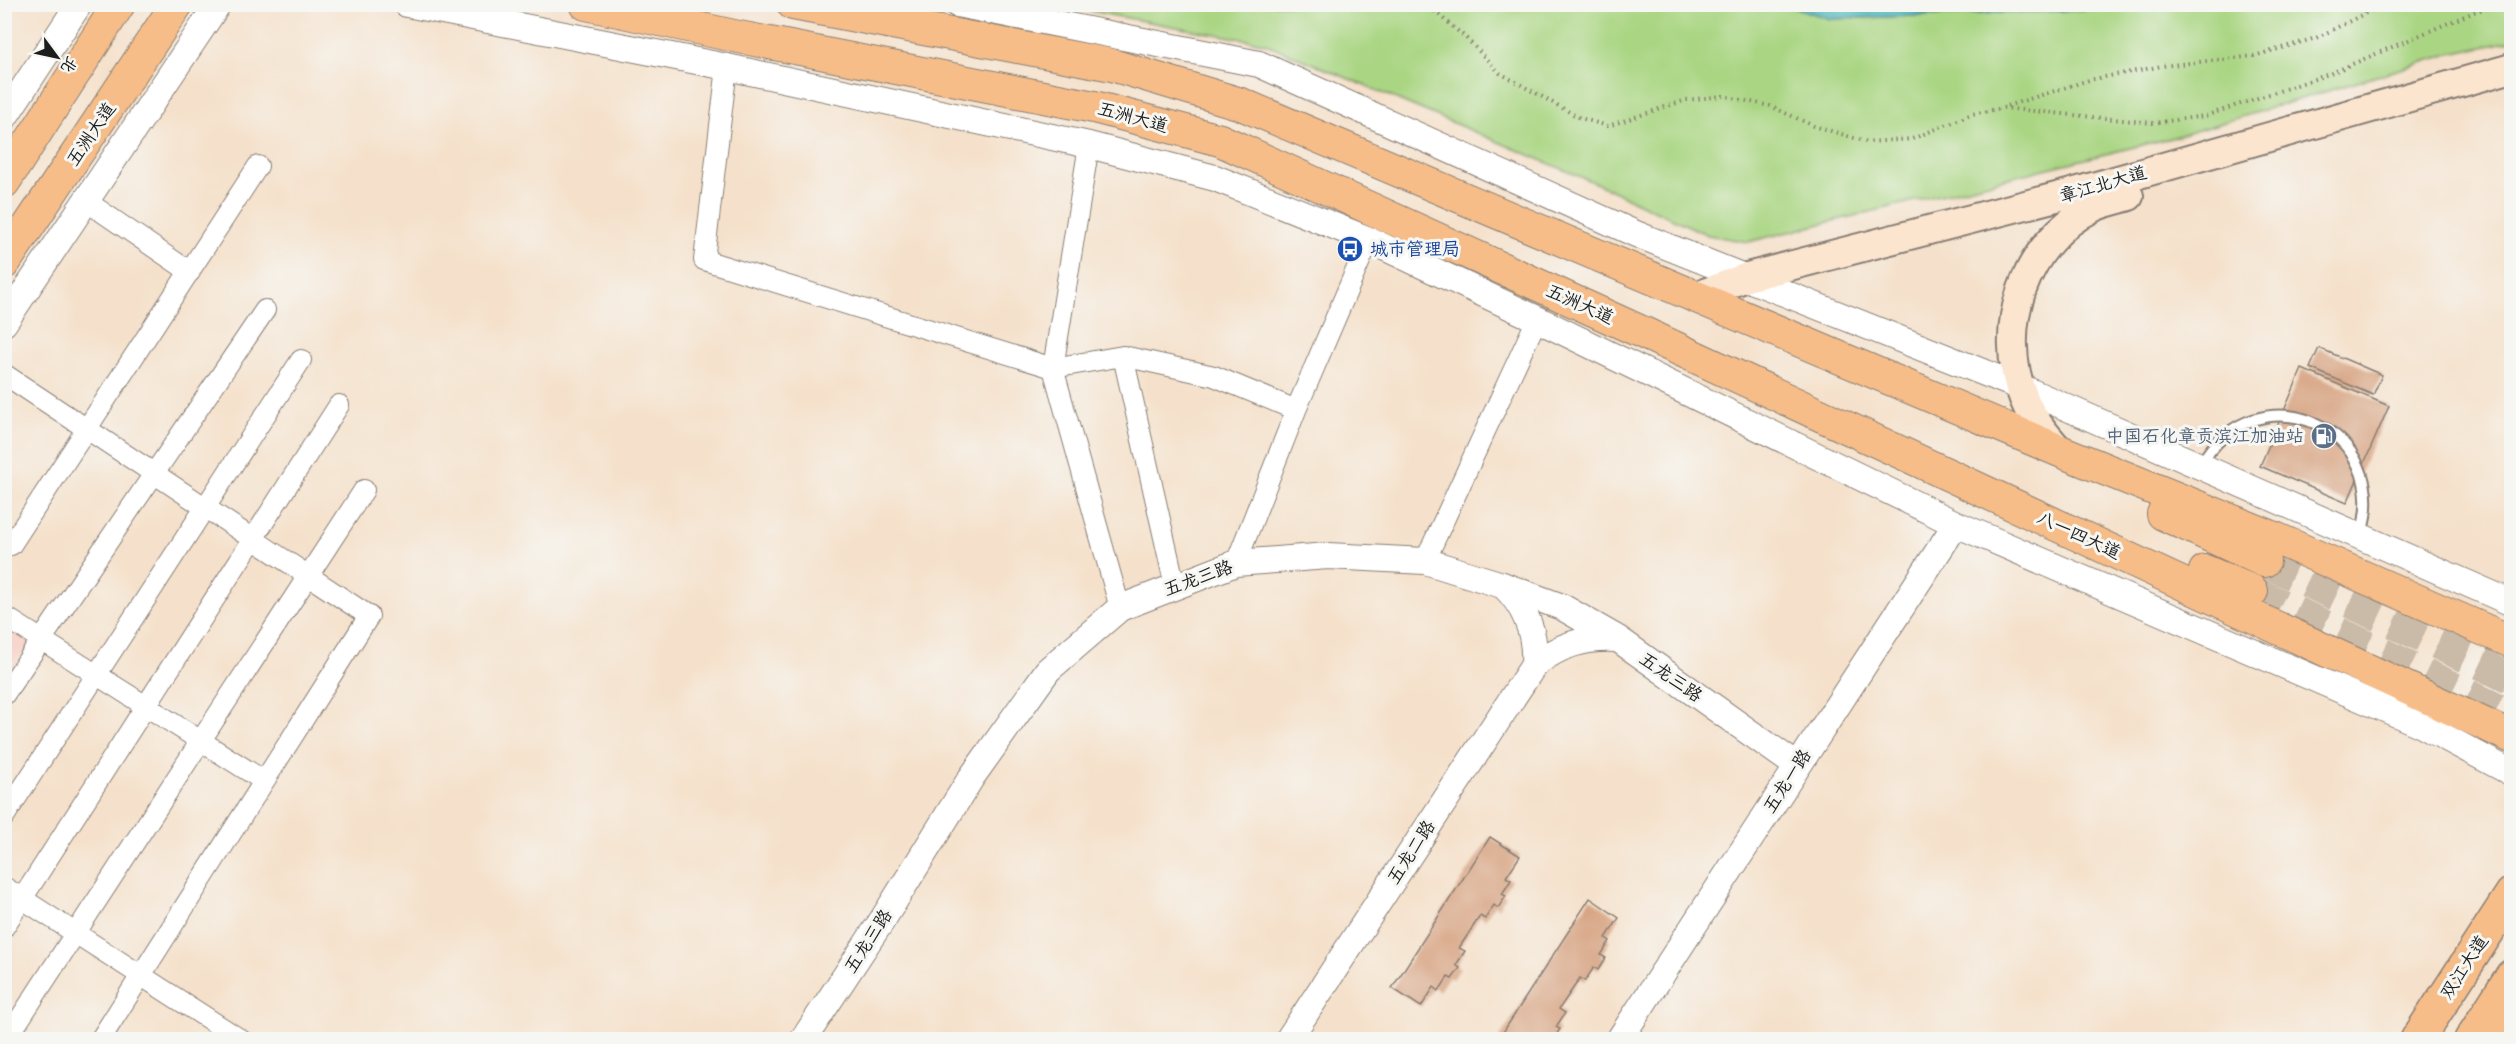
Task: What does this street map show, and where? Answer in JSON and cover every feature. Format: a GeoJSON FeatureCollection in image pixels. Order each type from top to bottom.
{"type":"FeatureCollection","features":[{"type":"Feature","properties":{"kind":"highway","name":"双江大道"},"geometry":{"type":"LineString","coordinates":[[2417,1040],[2511,894]]}},
{"type":"Feature","properties":{"kind":"highway"},"geometry":{"type":"LineString","coordinates":[[2441,1040],[2511,928]]}},
{"type":"Feature","properties":{"kind":"highway"},"geometry":{"type":"LineString","coordinates":[[2471,1040],[2511,976]]}},
{"type":"Feature","properties":{"kind":"highway"},"geometry":{"type":"LineString","coordinates":[[2498,1040],[2511,1019]]}},
{"type":"Feature","properties":{"kind":"main road","name":"五洲大道"},"geometry":{"type":"LineString","coordinates":[[4,263],[177,4]]}},
{"type":"Feature","properties":{"kind":"main road","name":"五洲大道"},"geometry":{"type":"LineString","coordinates":[[586,4],[746,39],[1094,107],[1220,140],[1646,334]]}},
{"type":"Feature","properties":{"kind":"main road"},"geometry":{"type":"LineString","coordinates":[[793,4],[1112,65],[1241,104],[2060,451],[2275,538],[2511,642]]}},
{"type":"Feature","properties":{"kind":"main road"},"geometry":{"type":"LineString","coordinates":[[4,183],[110,11]]}},
{"type":"Feature","properties":{"kind":"main road","name":"章江北大道"},"geometry":{"type":"LineString","coordinates":[[1694,297],[1747,277],[2072,193],[2511,68]]}},
{"type":"Feature","properties":{"kind":"main road","name":"章江北大道"},"geometry":{"type":"LineString","coordinates":[[2060,451],[2034,419],[2020,387],[2013,360],[2012,339],[2018,298],[2025,279],[2047,244],[2078,216],[2096,206],[2511,87]]}},
{"type":"Feature","properties":{"kind":"main road"},"geometry":{"type":"LineString","coordinates":[[1694,297],[2264,561]]}},
{"type":"Feature","properties":{"kind":"main road"},"geometry":{"type":"LineString","coordinates":[[1646,334],[2252,591]]}},
{"type":"Feature","properties":{"kind":"main road","name":"八一四大道"},"geometry":{"type":"LineString","coordinates":[[1646,334],[2511,737]]}},
{"type":"Feature","properties":{"kind":"street"},"geometry":{"type":"LineString","coordinates":[[4,118],[79,4]]}},
{"type":"Feature","properties":{"kind":"street"},"geometry":{"type":"LineString","coordinates":[[4,323],[218,4]]}},
{"type":"Feature","properties":{"kind":"street"},"geometry":{"type":"LineString","coordinates":[[407,4],[727,67],[1089,145],[1215,178],[1369,240],[1537,319],[1956,524],[2420,724],[2511,773]]}},
{"type":"Feature","properties":{"kind":"street"},"geometry":{"type":"LineString","coordinates":[[957,4],[1258,64],[1636,234],[2020,387],[2511,603]]}},
{"type":"Feature","properties":{"kind":"street"},"geometry":{"type":"LineString","coordinates":[[727,67],[704,260],[1053,368],[1123,356],[1214,376],[1296,410]]}},
{"type":"Feature","properties":{"kind":"street"},"geometry":{"type":"LineString","coordinates":[[1089,145],[1053,368],[1119,608]]}},
{"type":"Feature","properties":{"kind":"street"},"geometry":{"type":"LineString","coordinates":[[10,545],[258,166]]}},
{"type":"Feature","properties":{"kind":"street"},"geometry":{"type":"LineString","coordinates":[[86,201],[190,272]]}},
{"type":"Feature","properties":{"kind":"street"},"geometry":{"type":"LineString","coordinates":[[1236,563],[1296,410],[1369,240]]}},
{"type":"Feature","properties":{"kind":"street"},"geometry":{"type":"LineString","coordinates":[[4,695],[265,310]]}},
{"type":"Feature","properties":{"kind":"street"},"geometry":{"type":"LineString","coordinates":[[1425,561],[1537,319]]}},
{"type":"Feature","properties":{"kind":"street"},"geometry":{"type":"LineString","coordinates":[[1123,356],[1175,586]]}},
{"type":"Feature","properties":{"kind":"street"},"geometry":{"type":"LineString","coordinates":[[4,817],[301,360]]}},
{"type":"Feature","properties":{"kind":"street"},"geometry":{"type":"LineString","coordinates":[[4,374],[369,616],[100,1040]]}},
{"type":"Feature","properties":{"kind":"street"},"geometry":{"type":"LineString","coordinates":[[4,927],[339,405]]}},
{"type":"Feature","properties":{"kind":"street"},"geometry":{"type":"LineString","coordinates":[[6,1040],[364,489]]}},
{"type":"Feature","properties":{"kind":"street","name":"五龙一路"},"geometry":{"type":"LineString","coordinates":[[1619,1040],[1956,524]]}},
{"type":"Feature","properties":{"kind":"street","name":"五龙三路"},"geometry":{"type":"LineString","coordinates":[[802,1040],[883,919],[971,778],[1048,670],[1119,608],[1236,563],[1328,556],[1425,561],[1502,585],[1562,607],[1618,639],[1797,766]]}},
{"type":"Feature","properties":{"kind":"street"},"geometry":{"type":"LineString","coordinates":[[1502,585],[1521,605],[1527,618],[1534,642],[1534,665]]}},
{"type":"Feature","properties":{"kind":"street"},"geometry":{"type":"LineString","coordinates":[[2469,585],[2511,614]]}},
{"type":"Feature","properties":{"kind":"street"},"geometry":{"type":"LineString","coordinates":[[4,616],[264,781]]}},
{"type":"Feature","properties":{"kind":"street"},"geometry":{"type":"LineString","coordinates":[[1534,665],[1558,648],[1572,643],[1602,638],[1618,639]]}},
{"type":"Feature","properties":{"kind":"street","name":"五龙二路"},"geometry":{"type":"LineString","coordinates":[[1288,1040],[1534,665]]}},
{"type":"Feature","properties":{"kind":"street"},"geometry":{"type":"LineString","coordinates":[[2420,724],[2511,751]]}},
{"type":"Feature","properties":{"kind":"street"},"geometry":{"type":"LineString","coordinates":[[4,888],[241,1040]]}},
{"type":"Feature","properties":{"kind":"lane"},"geometry":{"type":"LineString","coordinates":[[2200,466],[2207,453],[2229,431],[2257,418],[2288,415],[2318,423],[2342,441],[2359,465],[2364,479],[2367,508],[2360,537]]}},
{"type":"Feature","properties":{"kind":"path"},"geometry":{"type":"LineString","coordinates":[[1405,4],[1434,11],[1465,37],[1500,73],[1580,118],[1608,126],[1686,99],[1723,96],[1770,106],[1814,126],[1868,142],[1912,139],[1972,114],[2003,108],[2089,80],[2162,66],[2254,56],[2316,38],[2384,4]]}},
{"type":"Feature","properties":{"kind":"path"},"geometry":{"type":"LineString","coordinates":[[2003,108],[2153,123],[2205,116],[2329,74],[2474,12],[2501,4]]}},
{"type":"Feature","properties":{"kind":"shaded area"},"geometry":{"type":"Polygon","coordinates":[[[5,625],[30,641],[5,680],[5,625]]]}},
{"type":"Feature","properties":{"kind":"green space"},"geometry":{"type":"Polygon","coordinates":[[[1786,4],[1830,19],[2061,11],[2151,4],[2511,4],[2512,41],[2450,54],[2175,137],[1748,242],[1708,235],[1600,185],[1264,43],[1056,5],[1786,4]]]}},
{"type":"Feature","properties":{"kind":"water"},"geometry":{"type":"Polygon","coordinates":[[[1786,5],[2151,5],[2061,11],[1830,19],[1786,5]]]}},
{"type":"Feature","properties":{"kind":"building"},"geometry":{"type":"Polygon","coordinates":[[[2319,348],[2382,375],[2373,395],[2310,368],[2319,348]]]}},
{"type":"Feature","properties":{"kind":"building","name":"中国石化章贡滨江加油站"},"geometry":{"type":"Polygon","coordinates":[[[2302,369],[2389,406],[2347,503],[2260,466],[2302,369]]]}},
{"type":"Feature","properties":{"kind":"building"},"geometry":{"type":"Polygon","coordinates":[[[1490,837],[1520,856],[1506,877],[1511,880],[1502,894],[1506,896],[1498,908],[1494,905],[1485,919],[1480,916],[1459,948],[1465,951],[1456,965],[1460,968],[1452,979],[1448,977],[1439,991],[1434,987],[1421,1007],[1392,988],[1490,837]]]}},
{"type":"Feature","properties":{"kind":"building"},"geometry":{"type":"Polygon","coordinates":[[[1590,898],[1619,918],[1606,938],[1610,941],[1601,955],[1606,958],[1598,970],[1594,967],[1585,981],[1580,978],[1559,1009],[1565,1013],[1556,1027],[1560,1029],[1553,1040],[1498,1040],[1590,898]]]}},
{"type":"Feature","properties":{"kind":"tunnel"},"geometry":{"type":"LineString","coordinates":[[2264,561],[2512,679]]}},
{"type":"Feature","properties":{"kind":"tunnel"},"geometry":{"type":"LineString","coordinates":[[2252,591],[2512,716]]}},
{"type":"Feature","properties":{"kind":"place","name":"城市管理局"},"geometry":{"type":"Point","coordinates":[1350,249]}},
{"type":"Feature","properties":{"kind":"place","name":"中国石化章贡滨江加油站"},"geometry":{"type":"Point","coordinates":[2324,436]}}]}
